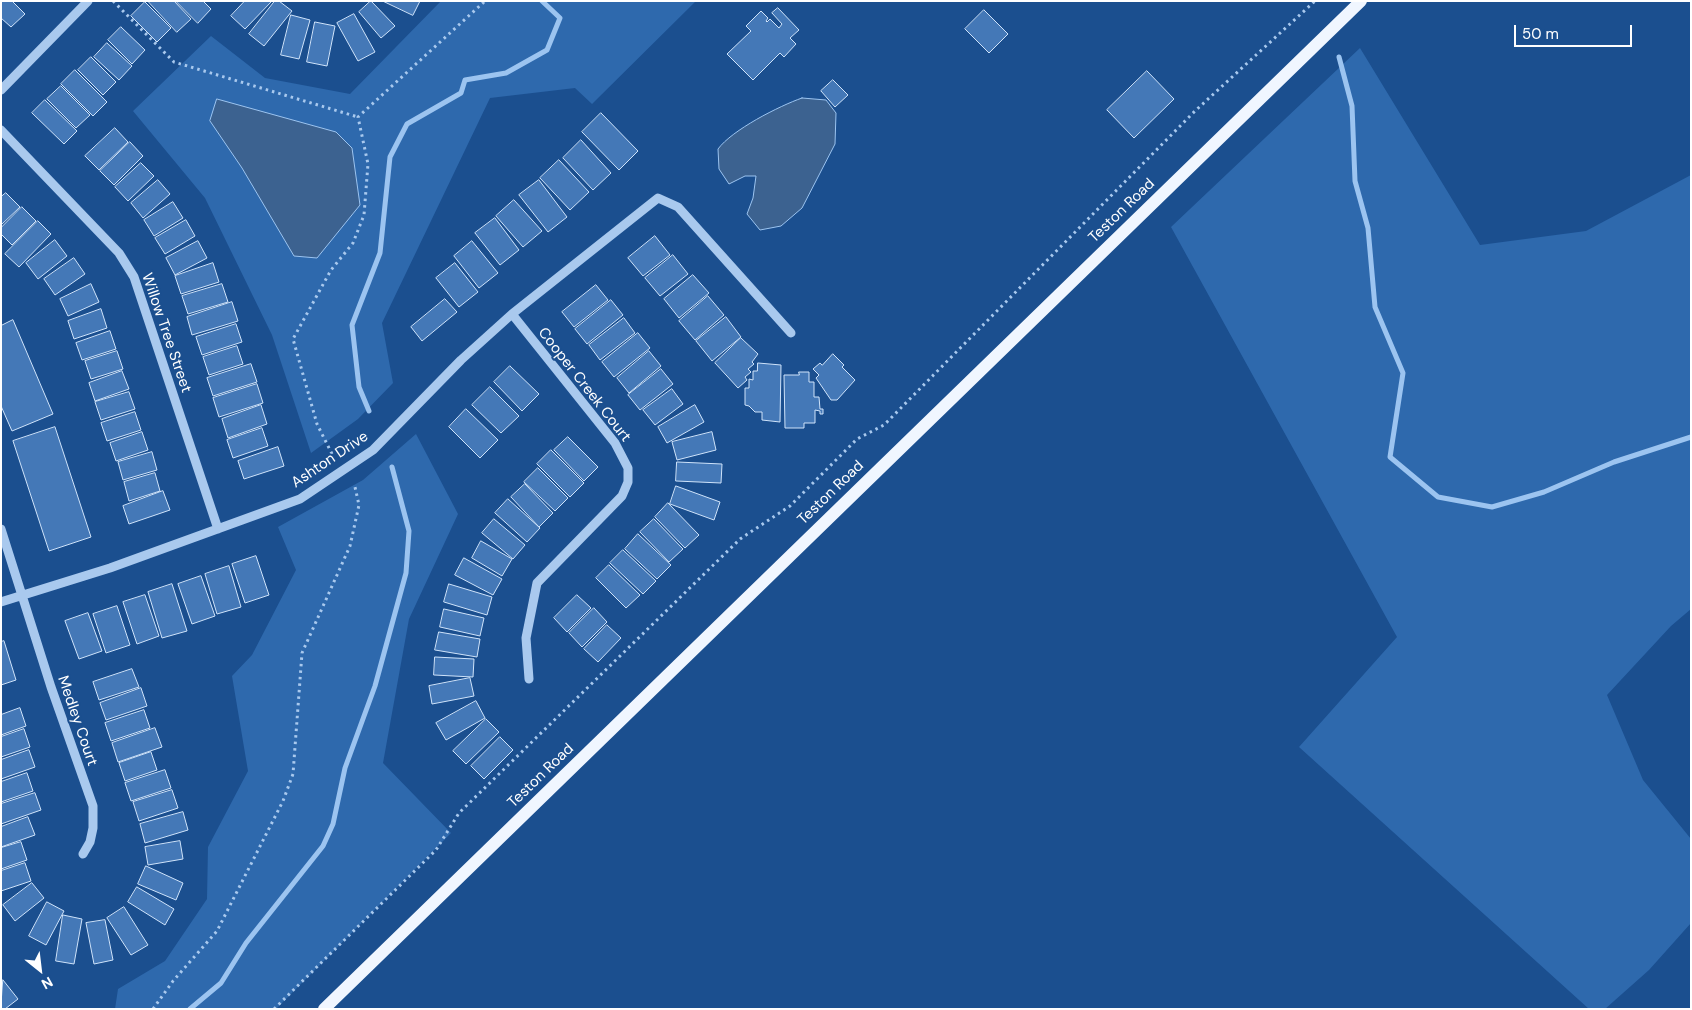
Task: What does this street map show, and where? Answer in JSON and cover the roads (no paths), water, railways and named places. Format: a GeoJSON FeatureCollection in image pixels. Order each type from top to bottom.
{"type":"FeatureCollection","features":[{"type":"Feature","properties":{"kind":"main road","name":"Teston Road"},"geometry":{"type":"LineString","coordinates":[[324,1009],[1361,1]]}},
{"type":"Feature","properties":{"kind":"street"},"geometry":{"type":"LineString","coordinates":[[1,90],[88,1]]}},
{"type":"Feature","properties":{"kind":"street","name":"Willow Tree Street"},"geometry":{"type":"LineString","coordinates":[[1,130],[119,253],[134,277],[218,529]]}},
{"type":"Feature","properties":{"kind":"street","name":"Ashton Drive"},"geometry":{"type":"LineString","coordinates":[[1,602],[110,568],[300,499],[373,450],[461,360],[512,314],[658,198],[678,207],[791,333]]}},
{"type":"Feature","properties":{"kind":"street","name":"Cooper Creek Court"},"geometry":{"type":"LineString","coordinates":[[512,314],[615,443],[628,468],[628,482],[622,496],[537,584],[526,638],[529,679]]}},
{"type":"Feature","properties":{"kind":"street","name":"Medley Court"},"geometry":{"type":"LineString","coordinates":[[1,530],[51,687],[93,806],[93,828],[90,842],[83,854]]}},
{"type":"Feature","properties":{"kind":"waterway"},"geometry":{"type":"LineString","coordinates":[[369,411],[359,387],[352,325],[380,253],[390,157],[407,124],[461,93],[465,80],[506,73],[547,50],[560,18],[542,1]]}},
{"type":"Feature","properties":{"kind":"waterway"},"geometry":{"type":"LineString","coordinates":[[1339,57],[1352,106],[1355,181],[1368,228],[1375,307],[1403,373],[1390,457],[1438,497],[1492,507],[1544,492],[1614,462],[1691,437]]}},
{"type":"Feature","properties":{"kind":"waterway"},"geometry":{"type":"LineString","coordinates":[[190,1009],[221,983],[246,943],[323,846],[333,824],[345,768],[375,686],[406,573],[409,531],[392,467]]}}]}
